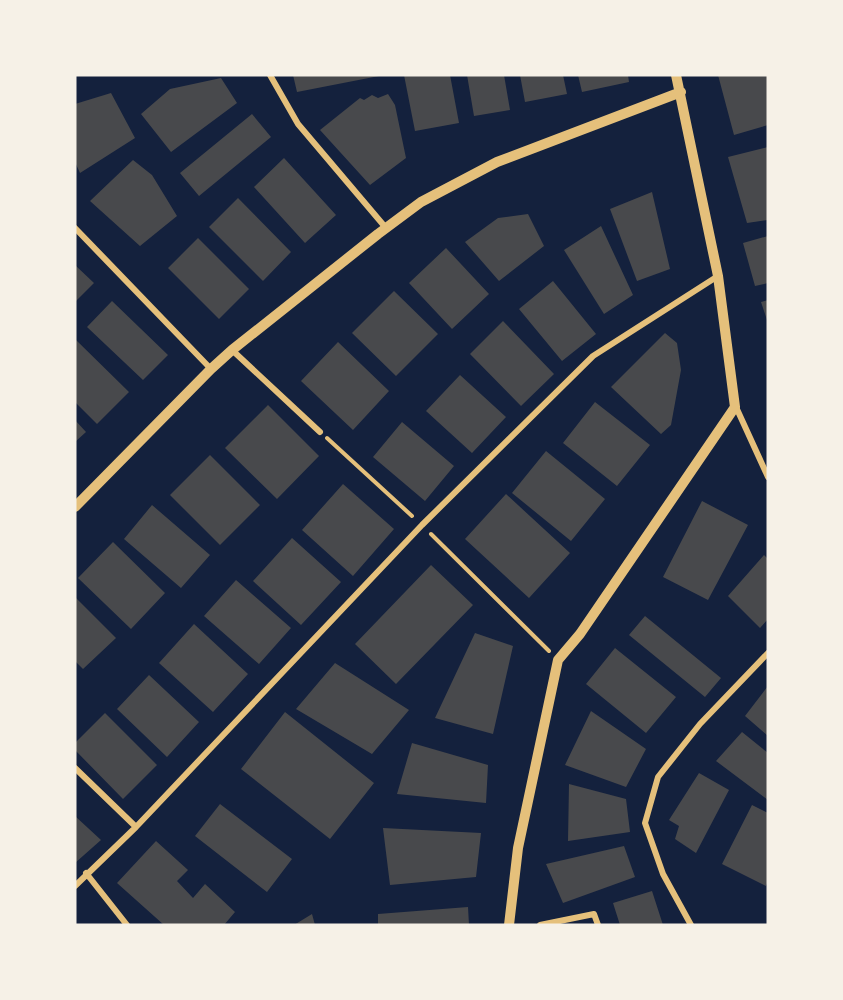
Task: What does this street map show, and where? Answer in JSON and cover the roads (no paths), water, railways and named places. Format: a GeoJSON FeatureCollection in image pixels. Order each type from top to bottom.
{"type":"FeatureCollection","features":[{"type":"Feature","properties":{"kind":"street"},"geometry":{"type":"LineString","coordinates":[[270,75],[298,124],[386,228]]}},
{"type":"Feature","properties":{"kind":"street"},"geometry":{"type":"LineString","coordinates":[[676,75],[718,276],[735,407],[768,477]]}},
{"type":"Feature","properties":{"kind":"street"},"geometry":{"type":"LineString","coordinates":[[75,507],[232,350],[421,202],[496,162],[681,92]]}},
{"type":"Feature","properties":{"kind":"street"},"geometry":{"type":"LineString","coordinates":[[75,228],[211,369]]}},
{"type":"Feature","properties":{"kind":"street"},"geometry":{"type":"LineString","coordinates":[[75,886],[135,827],[422,525],[593,356],[718,276]]}},
{"type":"Feature","properties":{"kind":"street"},"geometry":{"type":"LineString","coordinates":[[232,350],[320,432]]}},
{"type":"Feature","properties":{"kind":"street"},"geometry":{"type":"LineString","coordinates":[[509,925],[518,849],[558,660],[586,624],[735,407]]}},
{"type":"Feature","properties":{"kind":"street"},"geometry":{"type":"LineString","coordinates":[[691,925],[663,874],[645,824],[658,777],[700,724],[768,653]]}},
{"type":"Feature","properties":{"kind":"street"},"geometry":{"type":"LineString","coordinates":[[75,768],[135,827]]}},
{"type":"Feature","properties":{"kind":"street"},"geometry":{"type":"LineString","coordinates":[[86,873],[127,925]]}},
{"type":"Feature","properties":{"kind":"street"},"geometry":{"type":"LineString","coordinates":[[540,925],[594,914],[598,925]]}}]}
